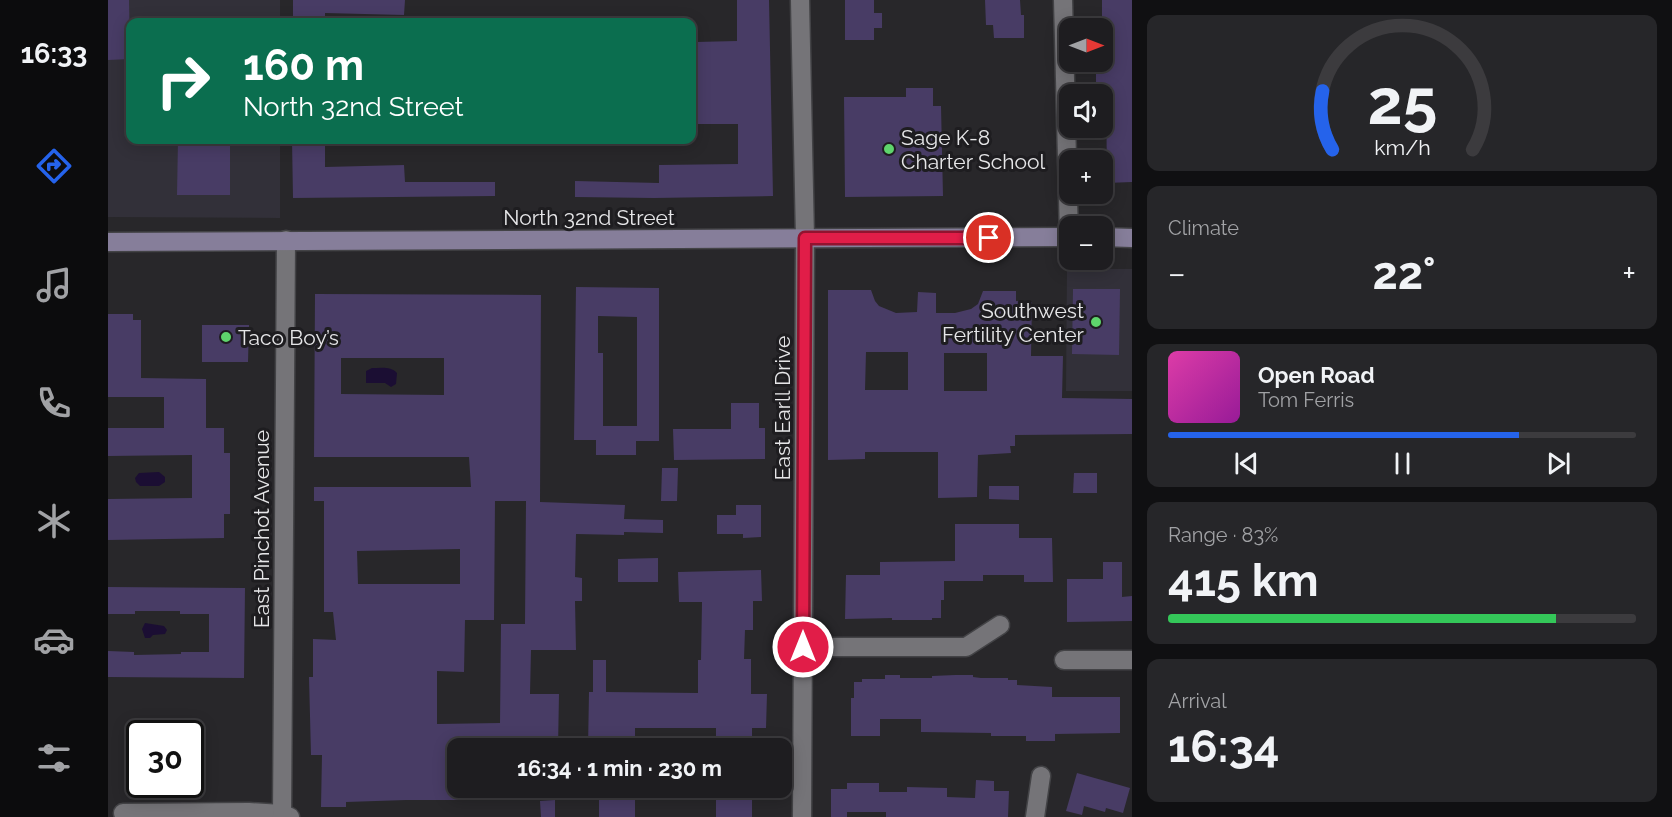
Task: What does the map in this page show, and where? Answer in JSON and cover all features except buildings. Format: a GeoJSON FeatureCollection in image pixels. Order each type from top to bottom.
{"type":"FeatureCollection","features":[{"type":"Feature","properties":{"kind":"main road","name":"North 32nd Street"},"geometry":{"type":"LineString","coordinates":[[108,242],[1059,237]]}},
{"type":"Feature","properties":{"kind":"main road"},"geometry":{"type":"LineString","coordinates":[[1113,237],[1132,238]]}},
{"type":"Feature","properties":{"kind":"street","name":"East Earll Drive"},"geometry":{"type":"LineString","coordinates":[[800,0],[805,238],[802,817]]}},
{"type":"Feature","properties":{"kind":"street"},"geometry":{"type":"LineString","coordinates":[[1063,0],[1069,216]]}},
{"type":"Feature","properties":{"kind":"street","name":"East Pinchot Avenue"},"geometry":{"type":"LineString","coordinates":[[284,816],[286,240]]}},
{"type":"Feature","properties":{"kind":"street"},"geometry":{"type":"LineString","coordinates":[[803,647],[966,647],[1000,625]]}},
{"type":"Feature","properties":{"kind":"street"},"geometry":{"type":"LineString","coordinates":[[1064,660],[1132,660]]}},
{"type":"Feature","properties":{"kind":"street"},"geometry":{"type":"LineString","coordinates":[[1035,817],[1041,776]]}},
{"type":"Feature","properties":{"kind":"street"},"geometry":{"type":"LineString","coordinates":[[123,813],[249,812],[284,816]]}},
{"type":"Feature","properties":{"kind":"shaded area"},"geometry":{"type":"Polygon","coordinates":[[[108,0],[280,0],[280,18],[126,18],[126,144],[280,144],[280,218],[108,217],[108,0]]]}},
{"type":"Feature","properties":{"kind":"shaded area"},"geometry":{"type":"Polygon","coordinates":[[[1132,269],[1132,391],[1066,391],[1067,270],[1132,269]]]}},
{"type":"Feature","properties":{"kind":"shaded area"},"geometry":{"type":"Polygon","coordinates":[[[372,368],[386,368],[395,371],[397,373],[396,384],[391,387],[385,383],[366,383],[366,371],[372,368]]]}},
{"type":"Feature","properties":{"kind":"shaded area"},"geometry":{"type":"Polygon","coordinates":[[[159,472],[165,477],[165,482],[159,486],[140,486],[136,482],[135,478],[139,473],[159,472]]]}},
{"type":"Feature","properties":{"kind":"shaded area"},"geometry":{"type":"Polygon","coordinates":[[[145,623],[164,626],[167,630],[165,634],[145,638],[142,629],[145,623]]]}},
{"type":"Feature","properties":{"kind":"place","name":"Sage K-8 Charter School"},"geometry":{"type":"Point","coordinates":[889,149]}},
{"type":"Feature","properties":{"kind":"place","name":"Southwest Fertility Center"},"geometry":{"type":"Point","coordinates":[1096,322]}},
{"type":"Feature","properties":{"kind":"place","name":"Taco Boy’s"},"geometry":{"type":"Point","coordinates":[226,337]}},
{"type":"Feature","properties":{"kind":"route"},"geometry":{"type":"LineString","coordinates":[[803,647],[805,238],[989,238]]}}]}
